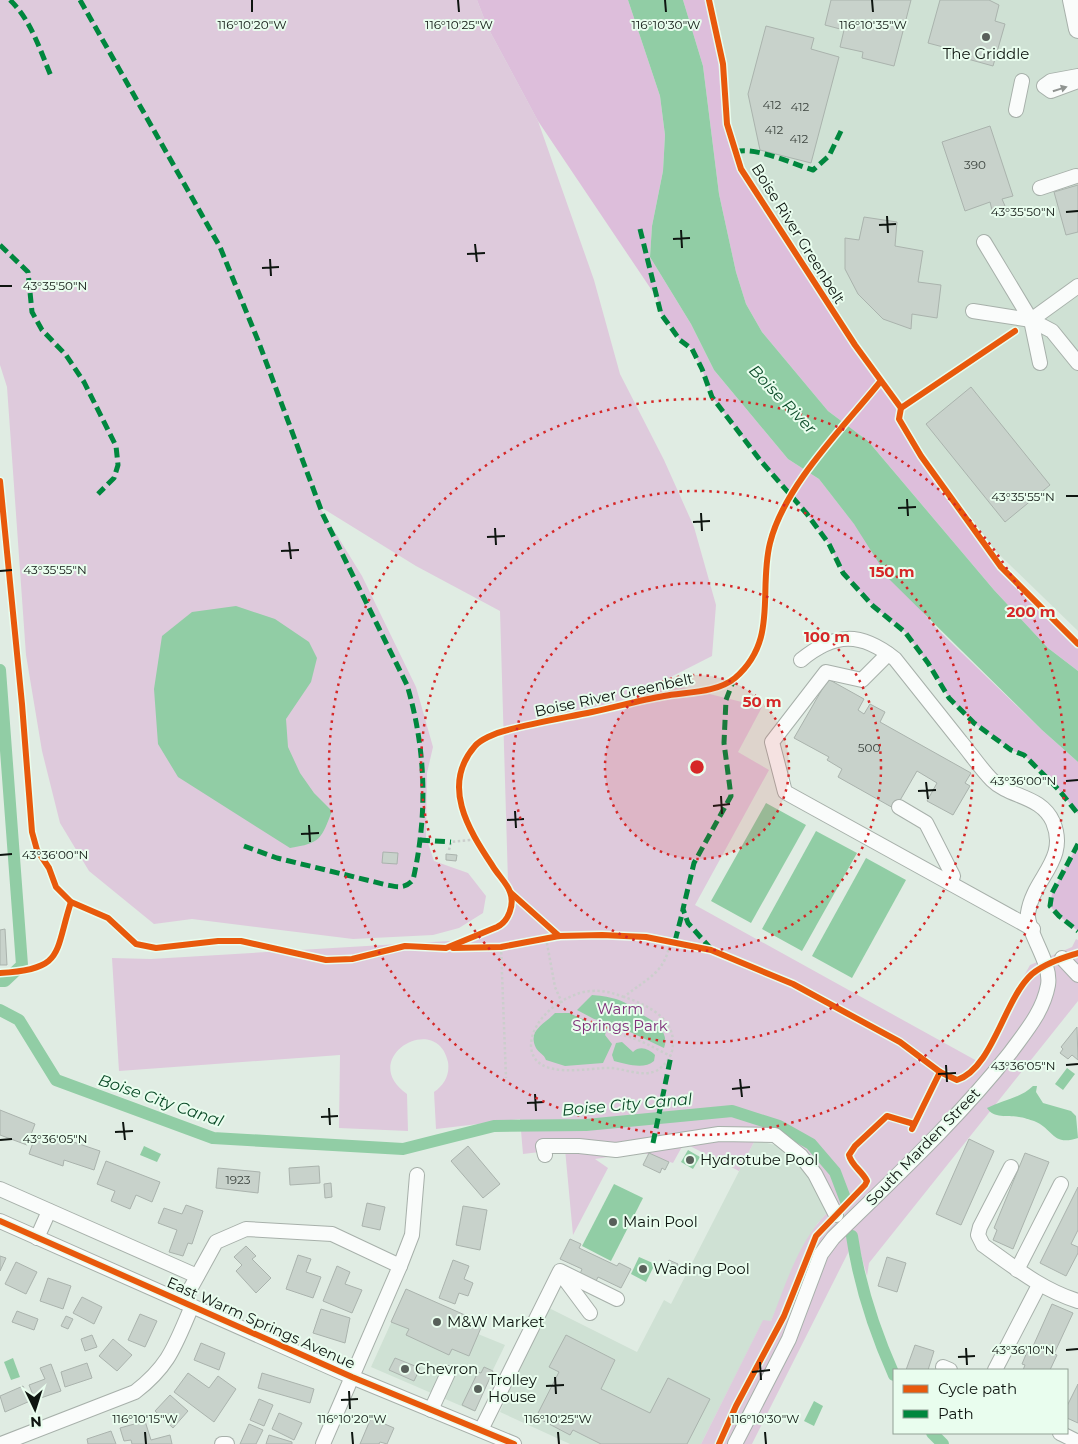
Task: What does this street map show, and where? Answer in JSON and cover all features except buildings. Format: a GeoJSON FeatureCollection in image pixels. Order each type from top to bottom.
{"type":"FeatureCollection","features":[{"type":"Feature","properties":{"kind":"main road"},"geometry":{"type":"LineString","coordinates":[[1072,0],[1078,29]]}},
{"type":"Feature","properties":{"kind":"street"},"geometry":{"type":"LineString","coordinates":[[1078,76],[1051,81],[1044,86],[1051,92],[1078,81]]}},
{"type":"Feature","properties":{"kind":"street"},"geometry":{"type":"LineString","coordinates":[[1016,110],[1022,81]]}},
{"type":"Feature","properties":{"kind":"street"},"geometry":{"type":"LineString","coordinates":[[1040,188],[1076,176]]}},
{"type":"Feature","properties":{"kind":"street"},"geometry":{"type":"LineString","coordinates":[[984,242],[1031,320],[1040,363]]}},
{"type":"Feature","properties":{"kind":"street"},"geometry":{"type":"LineString","coordinates":[[1031,320],[1078,286]]}},
{"type":"Feature","properties":{"kind":"street"},"geometry":{"type":"LineString","coordinates":[[972,311],[1031,320],[1052,331],[1078,363]]}},
{"type":"Feature","properties":{"kind":"street","name":"South Marden Street"},"geometry":{"type":"LineString","coordinates":[[735,1444],[788,1339],[822,1254],[833,1238],[968,1103],[1035,1020],[1045,1002],[1049,982],[1046,965],[1028,914],[1032,899],[1056,855],[1058,842],[1053,822],[1045,810],[1032,800],[993,781],[895,659],[878,646],[854,639],[833,640],[815,649],[801,660]]}},
{"type":"Feature","properties":{"kind":"street"},"geometry":{"type":"LineString","coordinates":[[888,654],[862,680],[826,672],[772,742],[785,792],[1032,929]]}},
{"type":"Feature","properties":{"kind":"street"},"geometry":{"type":"LineString","coordinates":[[899,807],[926,822],[953,876],[950,883]]}},
{"type":"Feature","properties":{"kind":"street"},"geometry":{"type":"LineString","coordinates":[[1062,958],[1078,975]]}},
{"type":"Feature","properties":{"kind":"street"},"geometry":{"type":"LineString","coordinates":[[545,1155],[543,1146],[579,1146],[616,1150],[720,1134],[775,1135],[801,1156],[811,1168],[836,1215]]}},
{"type":"Feature","properties":{"kind":"street"},"geometry":{"type":"LineString","coordinates":[[1010,1168],[980,1227],[978,1235],[983,1245],[1039,1285],[1057,1295],[1078,1301]]}},
{"type":"Feature","properties":{"kind":"street"},"geometry":{"type":"LineString","coordinates":[[323,1444],[412,1234],[417,1175]]}},
{"type":"Feature","properties":{"kind":"street"},"geometry":{"type":"LineString","coordinates":[[1017,1270],[1061,1184]]}},
{"type":"Feature","properties":{"kind":"street"},"geometry":{"type":"LineString","coordinates":[[0,1189],[196,1276]]}},
{"type":"Feature","properties":{"kind":"street"},"geometry":{"type":"LineString","coordinates":[[38,1238],[49,1211]]}},
{"type":"Feature","properties":{"kind":"street","name":"East Warm Springs Avenue"},"geometry":{"type":"LineString","coordinates":[[0,1221],[352,1377],[514,1444]]}},
{"type":"Feature","properties":{"kind":"street"},"geometry":{"type":"LineString","coordinates":[[1,1444],[135,1392],[154,1378],[167,1362],[196,1276],[216,1242],[229,1235],[246,1229],[332,1234],[400,1266]]}},
{"type":"Feature","properties":{"kind":"street"},"geometry":{"type":"LineString","coordinates":[[560,1272],[617,1299]]}},
{"type":"Feature","properties":{"kind":"street"},"geometry":{"type":"LineString","coordinates":[[560,1272],[590,1313]]}},
{"type":"Feature","properties":{"kind":"street"},"geometry":{"type":"LineString","coordinates":[[481,1430],[560,1272]]}},
{"type":"Feature","properties":{"kind":"street"},"geometry":{"type":"LineString","coordinates":[[996,1369],[1039,1285]]}},
{"type":"Feature","properties":{"kind":"street"},"geometry":{"type":"LineString","coordinates":[[431,1410],[448,1373]]}},
{"type":"Feature","properties":{"kind":"street"},"geometry":{"type":"LineString","coordinates":[[1062,1434],[1078,1442]]}},
{"type":"Feature","properties":{"kind":"street"},"geometry":{"type":"LineString","coordinates":[[222,1444],[227,1444]]}},
{"type":"Feature","properties":{"kind":"path"},"geometry":{"type":"LineString","coordinates":[[470,827],[478,843]]}},
{"type":"Feature","properties":{"kind":"path"},"geometry":{"type":"LineString","coordinates":[[449,850],[451,842],[471,840],[473,836]]}},
{"type":"Feature","properties":{"kind":"path"},"geometry":{"type":"LineString","coordinates":[[537,940],[548,937],[555,987],[562,1003]]}},
{"type":"Feature","properties":{"kind":"path"},"geometry":{"type":"LineString","coordinates":[[624,997],[660,970],[669,954],[673,941],[662,940]]}},
{"type":"Feature","properties":{"kind":"path"},"geometry":{"type":"LineString","coordinates":[[493,947],[510,946]]}},
{"type":"Feature","properties":{"kind":"path"},"geometry":{"type":"LineString","coordinates":[[501,947],[506,1078]]}},
{"type":"Feature","properties":{"kind":"path"},"geometry":{"type":"LineString","coordinates":[[601,990],[641,1003],[657,1012],[667,1023],[673,1039],[670,1056],[663,1066],[649,1073],[613,1068],[572,1070],[546,1066],[538,1061],[532,1051],[534,1030],[542,1017],[562,1003],[578,993],[601,990]]}},
{"type":"Feature","properties":{"kind":"path"},"geometry":{"type":"LineString","coordinates":[[614,1034],[622,1034],[670,1056]]}},
{"type":"Feature","properties":{"kind":"shaded area"},"geometry":{"type":"Polygon","coordinates":[[[477,0],[628,0],[660,96],[665,135],[663,171],[652,226],[650,257],[691,324],[714,370],[788,459],[819,479],[934,626],[1078,762],[1078,814],[1059,790],[1024,755],[1011,750],[974,723],[949,698],[928,663],[905,632],[873,606],[843,573],[829,544],[807,514],[760,460],[712,397],[702,369],[692,349],[680,340],[661,314],[657,298],[538,121],[487,26],[477,0]]]}},
{"type":"Feature","properties":{"kind":"shaded area"},"geometry":{"type":"Polygon","coordinates":[[[683,0],[709,0],[723,64],[727,124],[741,169],[880,382],[901,408],[899,419],[921,456],[1001,567],[1078,644],[1078,671],[1048,648],[994,590],[868,441],[828,411],[762,332],[746,304],[736,272],[719,194],[703,66],[683,0]]]}},
{"type":"Feature","properties":{"kind":"shaded area"},"geometry":{"type":"Polygon","coordinates":[[[689,0],[1078,0],[1078,631],[878,437],[757,302],[689,0]]]}},
{"type":"Feature","properties":{"kind":"shaded area"},"geometry":{"type":"Polygon","coordinates":[[[1078,844],[1078,931],[1050,906],[1052,893],[1078,844]]]}},
{"type":"Feature","properties":{"kind":"shaded area"},"geometry":{"type":"Polygon","coordinates":[[[755,1140],[775,1145],[791,1155],[807,1173],[827,1213],[817,1224],[799,1256],[771,1321],[763,1321],[701,1444],[570,1444],[500,1412],[547,1307],[637,1352],[664,1300],[671,1304],[755,1140]]]}},
{"type":"Feature","properties":{"kind":"shaded area"},"geometry":{"type":"Polygon","coordinates":[[[406,1290],[482,1325],[478,1334],[505,1345],[473,1411],[371,1367],[406,1290]]]}},
{"type":"Feature","properties":{"kind":"green space","name":"Warm Springs Park"},"geometry":{"type":"Polygon","coordinates":[[[0,0],[477,0],[487,26],[538,121],[594,280],[620,374],[664,460],[694,527],[716,605],[712,656],[661,682],[762,707],[738,752],[769,770],[695,905],[977,1061],[1030,965],[1072,947],[1076,939],[1078,940],[1078,1001],[869,1263],[867,1276],[856,1237],[752,1444],[701,1444],[763,1320],[771,1321],[800,1250],[817,1224],[827,1213],[809,1177],[792,1155],[781,1147],[769,1142],[755,1140],[739,1171],[684,1143],[673,1163],[641,1152],[595,1159],[608,1168],[573,1235],[565,1149],[523,1154],[520,1119],[436,1129],[434,1092],[446,1079],[448,1062],[441,1047],[430,1040],[417,1040],[404,1045],[395,1054],[390,1066],[394,1080],[407,1094],[408,1131],[339,1128],[340,1055],[119,1071],[112,958],[151,959],[466,940],[504,924],[509,916],[500,611],[416,566],[319,506],[362,576],[416,687],[433,747],[427,773],[426,837],[434,861],[468,873],[486,896],[483,913],[459,928],[433,935],[353,939],[192,919],[154,924],[89,871],[60,823],[42,751],[26,655],[7,387],[0,365],[0,0]]]}},
{"type":"Feature","properties":{"kind":"water","name":"Boise River"},"geometry":{"type":"Polygon","coordinates":[[[628,0],[683,0],[703,66],[719,194],[736,272],[746,304],[762,332],[828,411],[868,441],[994,590],[1048,648],[1078,671],[1078,762],[1042,730],[889,579],[854,524],[819,479],[788,459],[714,370],[691,324],[650,257],[652,226],[663,171],[665,135],[660,96],[628,0]]]}},
{"type":"Feature","properties":{"kind":"water"},"geometry":{"type":"Polygon","coordinates":[[[236,606],[275,619],[309,642],[317,658],[311,682],[286,719],[288,747],[300,773],[314,793],[332,811],[322,834],[308,844],[290,848],[178,777],[158,744],[154,689],[162,636],[192,612],[236,606]]]}},
{"type":"Feature","properties":{"kind":"water"},"geometry":{"type":"Polygon","coordinates":[[[766,803],[806,825],[751,923],[711,901],[766,803]]]}},
{"type":"Feature","properties":{"kind":"water"},"geometry":{"type":"Polygon","coordinates":[[[816,831],[857,853],[802,951],[762,929],[816,831]]]}},
{"type":"Feature","properties":{"kind":"water"},"geometry":{"type":"Polygon","coordinates":[[[866,858],[906,880],[852,978],[812,956],[866,858]]]}},
{"type":"Feature","properties":{"kind":"water"},"geometry":{"type":"Polygon","coordinates":[[[592,995],[610,997],[622,1001],[634,1012],[652,1020],[662,1030],[665,1041],[664,1048],[611,1023],[594,1019],[577,1010],[592,995]]]}},
{"type":"Feature","properties":{"kind":"water"},"geometry":{"type":"Polygon","coordinates":[[[555,1013],[569,1013],[591,1023],[606,1024],[608,1026],[605,1035],[612,1044],[603,1063],[565,1066],[546,1060],[536,1048],[534,1036],[538,1028],[555,1013]]]}},
{"type":"Feature","properties":{"kind":"water"},"geometry":{"type":"Polygon","coordinates":[[[622,1042],[633,1052],[641,1048],[650,1051],[655,1055],[654,1061],[640,1066],[614,1061],[612,1055],[616,1043],[622,1042]]]}},
{"type":"Feature","properties":{"kind":"water"},"geometry":{"type":"Polygon","coordinates":[[[1067,1068],[1075,1074],[1063,1090],[1055,1084],[1067,1068]]]}},
{"type":"Feature","properties":{"kind":"water"},"geometry":{"type":"Polygon","coordinates":[[[1033,1086],[1037,1086],[1036,1092],[1043,1103],[1071,1111],[1076,1116],[1078,1138],[1063,1140],[1053,1136],[1034,1121],[1021,1117],[993,1114],[987,1108],[1017,1096],[1033,1086]]]}},
{"type":"Feature","properties":{"kind":"water"},"geometry":{"type":"Polygon","coordinates":[[[144,1146],[161,1154],[157,1162],[140,1155],[144,1146]]]}},
{"type":"Feature","properties":{"kind":"water","name":"Hydrotube Pool"},"geometry":{"type":"Polygon","coordinates":[[[688,1150],[700,1157],[693,1169],[681,1162],[688,1150]]]}},
{"type":"Feature","properties":{"kind":"water","name":"Main Pool"},"geometry":{"type":"Polygon","coordinates":[[[614,1184],[643,1198],[611,1261],[582,1246],[614,1184]]]}},
{"type":"Feature","properties":{"kind":"water","name":"Wading Pool"},"geometry":{"type":"Polygon","coordinates":[[[639,1257],[655,1264],[646,1282],[631,1274],[639,1257]]]}},
{"type":"Feature","properties":{"kind":"water"},"geometry":{"type":"Polygon","coordinates":[[[13,1358],[20,1377],[11,1380],[4,1362],[13,1358]]]}},
{"type":"Feature","properties":{"kind":"water"},"geometry":{"type":"Polygon","coordinates":[[[814,1401],[823,1406],[814,1426],[804,1421],[814,1401]]]}},
{"type":"Feature","properties":{"kind":"waterway","name":"Boise City Canal"},"geometry":{"type":"LineString","coordinates":[[0,670],[22,965],[5,981],[0,981]]}},
{"type":"Feature","properties":{"kind":"waterway","name":"Boise City Canal"},"geometry":{"type":"LineString","coordinates":[[0,1010],[19,1020],[56,1080],[213,1138],[403,1149],[494,1126],[586,1125],[732,1111],[779,1126],[811,1144],[835,1172],[846,1201]]}},
{"type":"Feature","properties":{"kind":"waterway","name":"Boise City Canal"},"geometry":{"type":"LineString","coordinates":[[852,1236],[868,1307],[893,1373]]}},
{"type":"Feature","properties":{"kind":"waterway","name":"Boise City Canal"},"geometry":{"type":"LineString","coordinates":[[933,1434],[943,1444]]}},
{"type":"Feature","properties":{"kind":"marked path"},"geometry":{"type":"LineString","coordinates":[[10,0],[29,26],[51,76]]}},
{"type":"Feature","properties":{"kind":"marked path"},"geometry":{"type":"LineString","coordinates":[[80,0],[220,247],[259,343],[323,515],[407,685],[418,733],[423,782],[423,806],[418,855],[413,880],[407,885],[398,887],[387,885],[277,858],[244,846]]}},
{"type":"Feature","properties":{"kind":"marked path"},"geometry":{"type":"LineString","coordinates":[[735,152],[753,151],[763,153],[813,170],[829,156],[841,131]]}},
{"type":"Feature","properties":{"kind":"marked path"},"geometry":{"type":"LineString","coordinates":[[640,229],[661,314],[680,340],[692,349],[702,369],[712,397],[760,460],[807,514],[829,544],[843,573],[873,606],[905,632],[928,663],[949,698],[974,723],[1011,750],[1024,755],[1059,790],[1078,814]]}},
{"type":"Feature","properties":{"kind":"marked path"},"geometry":{"type":"LineString","coordinates":[[0,245],[28,272],[32,312],[42,330],[66,355],[84,382],[116,446],[118,465],[114,478],[98,494]]}},
{"type":"Feature","properties":{"kind":"marked path"},"geometry":{"type":"LineString","coordinates":[[711,949],[688,923],[683,909],[694,863],[731,796],[724,743],[726,700],[734,679]]}},
{"type":"Feature","properties":{"kind":"marked path"},"geometry":{"type":"LineString","coordinates":[[420,840],[451,842]]}},
{"type":"Feature","properties":{"kind":"marked path"},"geometry":{"type":"LineString","coordinates":[[1078,844],[1052,893],[1050,906],[1078,931]]}},
{"type":"Feature","properties":{"kind":"marked path"},"geometry":{"type":"LineString","coordinates":[[675,941],[683,910]]}},
{"type":"Feature","properties":{"kind":"marked path"},"geometry":{"type":"LineString","coordinates":[[653,1143],[671,1056]]}},
{"type":"Feature","properties":{"kind":"cycle path","name":"Boise River Greenbelt"},"geometry":{"type":"LineString","coordinates":[[709,0],[723,64],[727,124],[741,169],[855,345],[901,408]]}},
{"type":"Feature","properties":{"kind":"cycle path"},"geometry":{"type":"LineString","coordinates":[[1015,331],[901,408],[899,419],[921,456],[1001,567],[1078,644]]}},
{"type":"Feature","properties":{"kind":"cycle path","name":"Boise River Greenbelt"},"geometry":{"type":"LineString","coordinates":[[0,481],[22,704],[32,832],[37,850],[49,868],[56,887],[71,902],[108,918],[136,944],[156,948],[218,941],[241,941],[326,960],[352,959],[405,946],[446,948],[501,925],[507,917],[512,902],[510,892],[474,837],[462,807],[459,791],[460,776],[465,761],[480,741],[496,733],[525,726],[655,698],[719,687],[735,678],[749,663],[757,648],[762,631],[767,561],[770,543],[777,522],[788,500],[816,458],[880,382]]}},
{"type":"Feature","properties":{"kind":"cycle path"},"geometry":{"type":"LineString","coordinates":[[511,893],[559,936]]}},
{"type":"Feature","properties":{"kind":"cycle path"},"geometry":{"type":"LineString","coordinates":[[0,973],[36,968],[54,956],[71,902]]}},
{"type":"Feature","properties":{"kind":"cycle path"},"geometry":{"type":"LineString","coordinates":[[453,948],[501,947],[559,936],[602,935],[646,937],[711,950],[793,984],[900,1042],[940,1072],[957,1080],[969,1073],[980,1062],[1022,985],[1032,974],[1048,964],[1078,953]]}},
{"type":"Feature","properties":{"kind":"cycle path"},"geometry":{"type":"LineString","coordinates":[[912,1129],[940,1072]]}},
{"type":"Feature","properties":{"kind":"cycle path"},"geometry":{"type":"LineString","coordinates":[[719,1444],[736,1406],[784,1316],[816,1236],[867,1181],[852,1162],[849,1155],[855,1146],[887,1116],[914,1124]]}},
{"type":"Feature","properties":{"kind":"cycle path"},"geometry":{"type":"LineString","coordinates":[[0,1221],[352,1377],[514,1444]]}},
{"type":"Feature","properties":{"kind":"place","name":"The Griddle"},"geometry":{"type":"Point","coordinates":[986,37]}},
{"type":"Feature","properties":{"kind":"place","name":"Hydrotube Pool"},"geometry":{"type":"Point","coordinates":[690,1160]}},
{"type":"Feature","properties":{"kind":"place","name":"Main Pool"},"geometry":{"type":"Point","coordinates":[613,1222]}},
{"type":"Feature","properties":{"kind":"place","name":"Wading Pool"},"geometry":{"type":"Point","coordinates":[643,1269]}},
{"type":"Feature","properties":{"kind":"place","name":"M&W Market"},"geometry":{"type":"Point","coordinates":[437,1322]}},
{"type":"Feature","properties":{"kind":"place","name":"Chevron"},"geometry":{"type":"Point","coordinates":[405,1369]}},
{"type":"Feature","properties":{"kind":"place","name":"Trolley House"},"geometry":{"type":"Point","coordinates":[478,1389]}}]}
